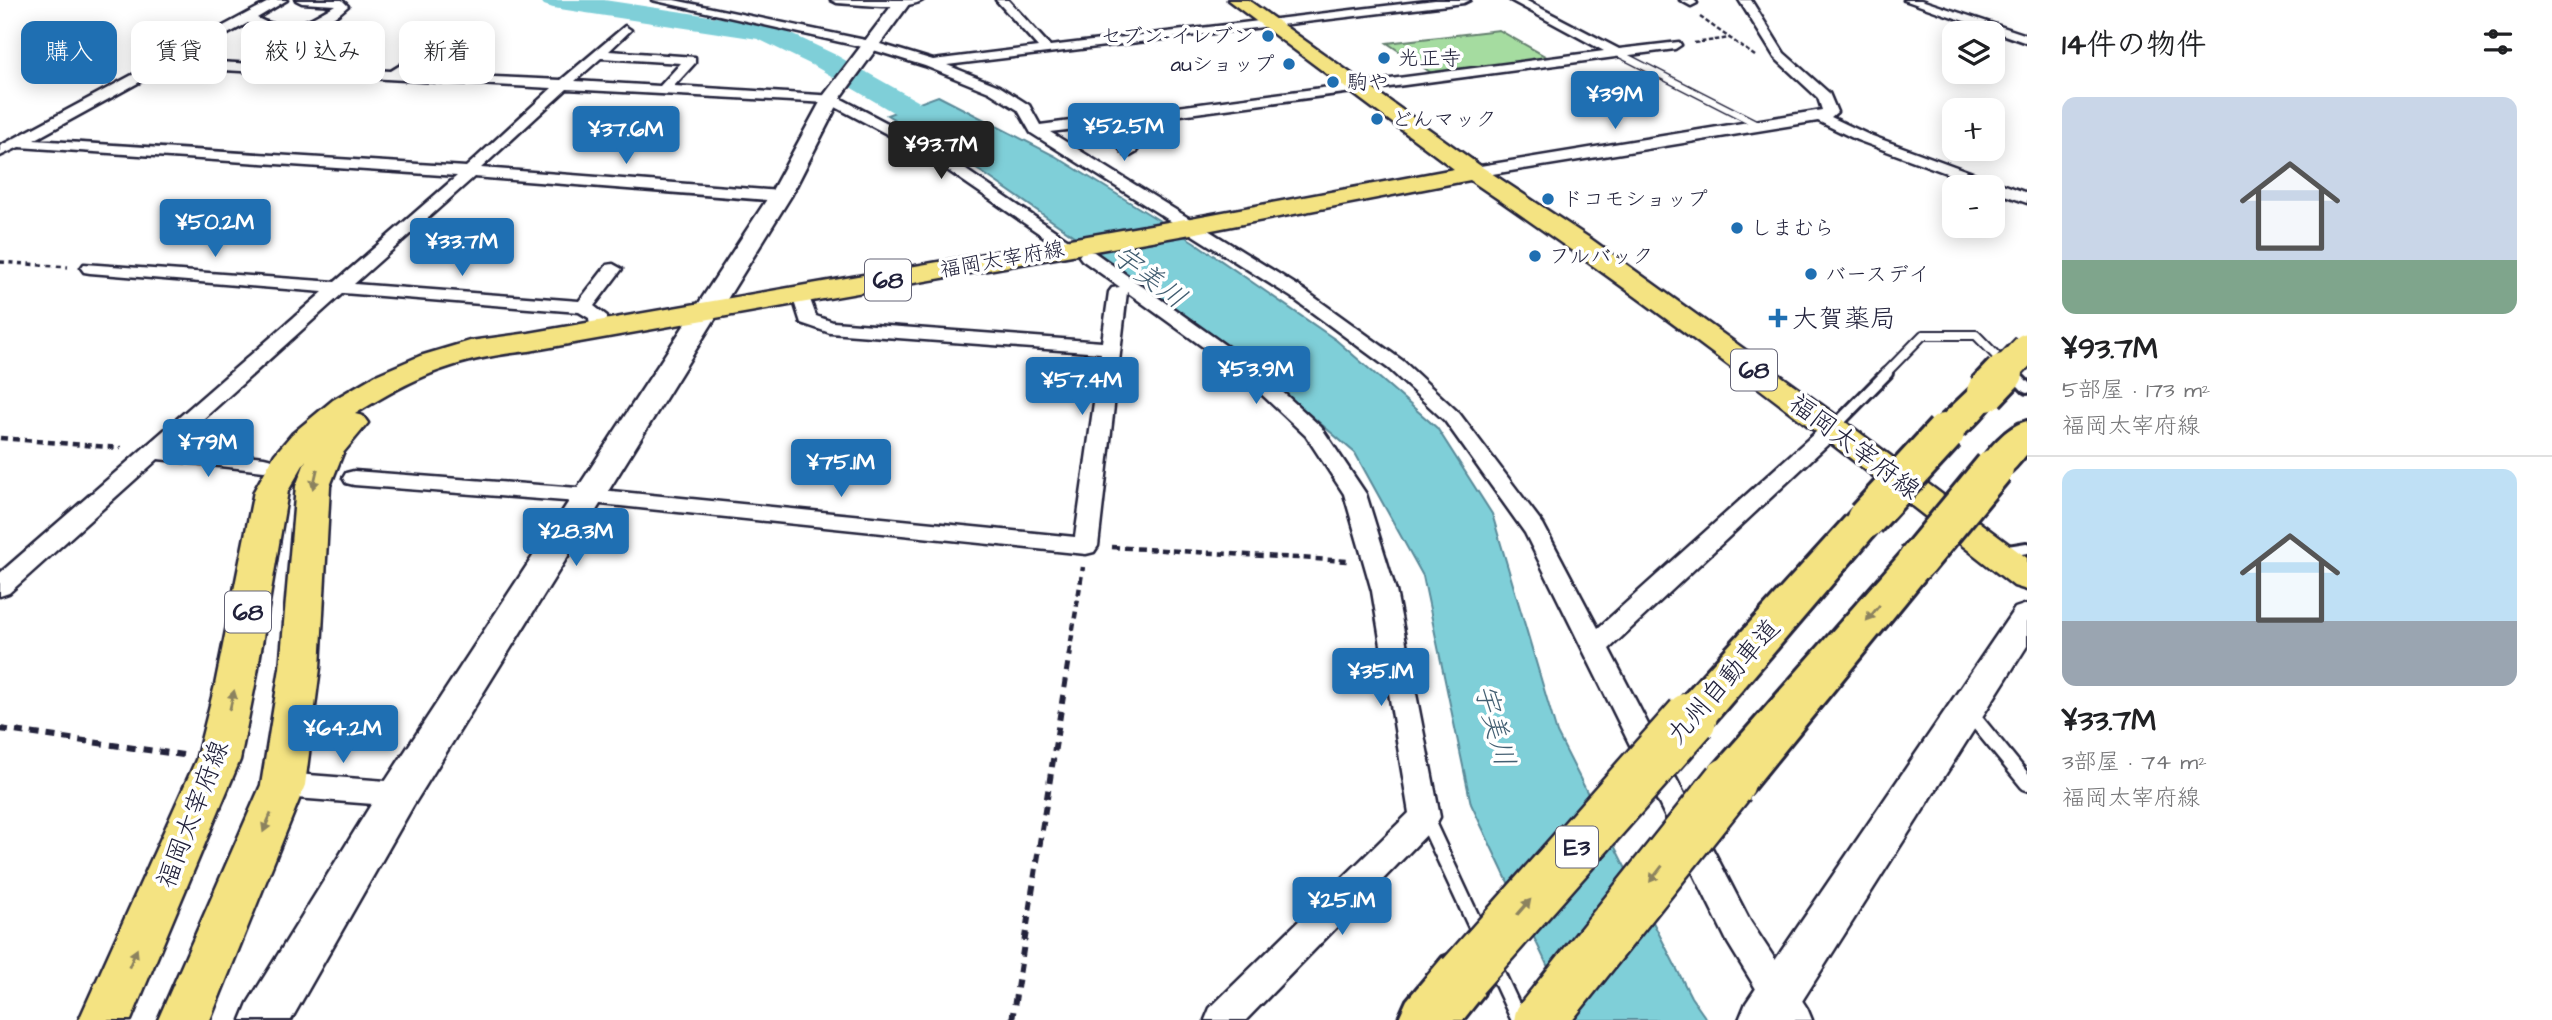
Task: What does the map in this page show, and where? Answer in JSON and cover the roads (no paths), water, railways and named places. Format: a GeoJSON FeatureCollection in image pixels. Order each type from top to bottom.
{"type":"FeatureCollection","features":[{"type":"Feature","properties":{"kind":"highway","name":"九州自動車道"},"geometry":{"type":"LineString","coordinates":[[1427,1020],[1866,519],[2027,348]]}},
{"type":"Feature","properties":{"kind":"highway"},"geometry":{"type":"LineString","coordinates":[[1540,1020],[1729,783],[2027,432]]}},
{"type":"Feature","properties":{"kind":"main road","name":"福岡太宰府線"},"geometry":{"type":"LineString","coordinates":[[1237,0],[1474,172],[1582,244],[1833,428],[2027,577]]}},
{"type":"Feature","properties":{"kind":"main road","name":"福岡太宰府線"},"geometry":{"type":"LineString","coordinates":[[184,1020],[283,785],[300,668],[313,486],[319,464],[330,445],[359,416],[439,370],[528,342],[591,318],[704,312],[1073,248],[1474,172]]}},
{"type":"Feature","properties":{"kind":"main road","name":"福岡太宰府線"},"geometry":{"type":"LineString","coordinates":[[105,1020],[218,760],[235,685],[271,491],[287,462],[304,441],[344,407],[387,381],[431,362],[480,347],[528,342]]}},
{"type":"Feature","properties":{"kind":"street"},"geometry":{"type":"LineString","coordinates":[[227,30],[281,0]]}},
{"type":"Feature","properties":{"kind":"street"},"geometry":{"type":"LineString","coordinates":[[247,19],[256,20],[266,28],[292,30],[306,26],[342,6],[338,2],[302,0]]}},
{"type":"Feature","properties":{"kind":"street"},"geometry":{"type":"LineString","coordinates":[[658,0],[930,63],[993,89],[1024,108],[1037,130],[1297,293],[1396,365],[1431,395],[1484,459],[1535,530],[1739,932],[1776,1012]]}},
{"type":"Feature","properties":{"kind":"street"},"geometry":{"type":"LineString","coordinates":[[837,0],[908,0]]}},
{"type":"Feature","properties":{"kind":"street"},"geometry":{"type":"LineString","coordinates":[[265,1020],[399,794],[780,196],[832,97],[908,0]]}},
{"type":"Feature","properties":{"kind":"street"},"geometry":{"type":"LineString","coordinates":[[1002,0],[1047,50]]}},
{"type":"Feature","properties":{"kind":"street"},"geometry":{"type":"LineString","coordinates":[[930,63],[1464,0]]}},
{"type":"Feature","properties":{"kind":"street"},"geometry":{"type":"LineString","coordinates":[[1517,0],[1618,53]]}},
{"type":"Feature","properties":{"kind":"street"},"geometry":{"type":"LineString","coordinates":[[1474,172],[1820,117],[1830,112],[1825,96],[1779,55],[1745,0]]}},
{"type":"Feature","properties":{"kind":"street"},"geometry":{"type":"LineString","coordinates":[[1910,0],[2027,39]]}},
{"type":"Feature","properties":{"kind":"street"},"geometry":{"type":"LineString","coordinates":[[0,587],[156,452],[625,30]]}},
{"type":"Feature","properties":{"kind":"street"},"geometry":{"type":"LineString","coordinates":[[1037,130],[1675,45]]}},
{"type":"Feature","properties":{"kind":"street"},"geometry":{"type":"LineString","coordinates":[[597,54],[691,60],[663,91]]}},
{"type":"Feature","properties":{"kind":"street"},"geometry":{"type":"LineString","coordinates":[[227,66],[399,76]]}},
{"type":"Feature","properties":{"kind":"street"},"geometry":{"type":"LineString","coordinates":[[393,76],[399,72]]}},
{"type":"Feature","properties":{"kind":"street"},"geometry":{"type":"LineString","coordinates":[[0,152],[131,82]]}},
{"type":"Feature","properties":{"kind":"street"},"geometry":{"type":"LineString","coordinates":[[495,82],[832,97],[926,149],[1073,248],[1246,369],[1314,432],[1355,494],[1384,591],[1425,817],[1222,1020]]}},
{"type":"Feature","properties":{"kind":"street"},"geometry":{"type":"LineString","coordinates":[[1820,117],[1875,142],[2027,198]]}},
{"type":"Feature","properties":{"kind":"street"},"geometry":{"type":"LineString","coordinates":[[1103,121],[1130,152]]}},
{"type":"Feature","properties":{"kind":"street"},"geometry":{"type":"LineString","coordinates":[[18,143],[470,172],[780,196]]}},
{"type":"Feature","properties":{"kind":"street"},"geometry":{"type":"LineString","coordinates":[[90,268],[337,289],[591,318],[613,269]]}},
{"type":"Feature","properties":{"kind":"street"},"geometry":{"type":"LineString","coordinates":[[354,478],[591,496],[1086,546],[1118,292]]}},
{"type":"Feature","properties":{"kind":"street"},"geometry":{"type":"LineString","coordinates":[[801,295],[808,319],[830,327],[1112,348]]}},
{"type":"Feature","properties":{"kind":"street"},"geometry":{"type":"LineString","coordinates":[[1593,648],[1833,428]]}},
{"type":"Feature","properties":{"kind":"street"},"geometry":{"type":"LineString","coordinates":[[156,452],[264,464]]}},
{"type":"Feature","properties":{"kind":"street"},"geometry":{"type":"LineString","coordinates":[[1776,1012],[1965,708],[2027,617]]}},
{"type":"Feature","properties":{"kind":"street"},"geometry":{"type":"LineString","coordinates":[[283,785],[399,794]]}},
{"type":"Feature","properties":{"kind":"lane"},"geometry":{"type":"LineString","coordinates":[[1618,53],[1761,126]]}},
{"type":"Feature","properties":{"kind":"lane"},"geometry":{"type":"LineString","coordinates":[[1833,428],[1923,335],[1976,335],[2027,388]]}},
{"type":"Feature","properties":{"kind":"lane"},"geometry":{"type":"LineString","coordinates":[[1995,554],[2027,548]]}},
{"type":"Feature","properties":{"kind":"lane"},"geometry":{"type":"LineString","coordinates":[[1965,708],[2027,783]]}},
{"type":"Feature","properties":{"kind":"lane"},"geometry":{"type":"LineString","coordinates":[[1425,817],[1519,1020]]}},
{"type":"Feature","properties":{"kind":"water"},"geometry":{"type":"Polygon","coordinates":[[[938,96],[1055,156],[1194,242],[1336,340],[1437,428],[1492,514],[1557,733],[1691,997],[1707,1020],[1573,1020],[1471,804],[1423,576],[1355,453],[1234,350],[986,175],[887,115],[938,96]]]}},
{"type":"Feature","properties":{"kind":"waterway","name":"宇美川"},"geometry":{"type":"LineString","coordinates":[[553,0],[765,32],[826,61],[965,141]]}},
{"type":"Feature","properties":{"kind":"place","name":"セブン-イレブン"},"geometry":{"type":"Point","coordinates":[1268,36]}},
{"type":"Feature","properties":{"kind":"place","name":"光正寺"},"geometry":{"type":"Point","coordinates":[1384,58]}},
{"type":"Feature","properties":{"kind":"place","name":"auショップ"},"geometry":{"type":"Point","coordinates":[1289,64]}},
{"type":"Feature","properties":{"kind":"place","name":"駒や"},"geometry":{"type":"Point","coordinates":[1333,82]}},
{"type":"Feature","properties":{"kind":"place","name":"どんマック"},"geometry":{"type":"Point","coordinates":[1377,119]}},
{"type":"Feature","properties":{"kind":"place","name":"ドコモショップ"},"geometry":{"type":"Point","coordinates":[1548,199]}},
{"type":"Feature","properties":{"kind":"place","name":"しまむら"},"geometry":{"type":"Point","coordinates":[1737,228]}},
{"type":"Feature","properties":{"kind":"place","name":"フルバック"},"geometry":{"type":"Point","coordinates":[1535,256]}},
{"type":"Feature","properties":{"kind":"place","name":"バースデイ"},"geometry":{"type":"Point","coordinates":[1811,274]}},
{"type":"Feature","properties":{"kind":"place","name":"大賀薬局"},"geometry":{"type":"Point","coordinates":[1778,318]}}]}
